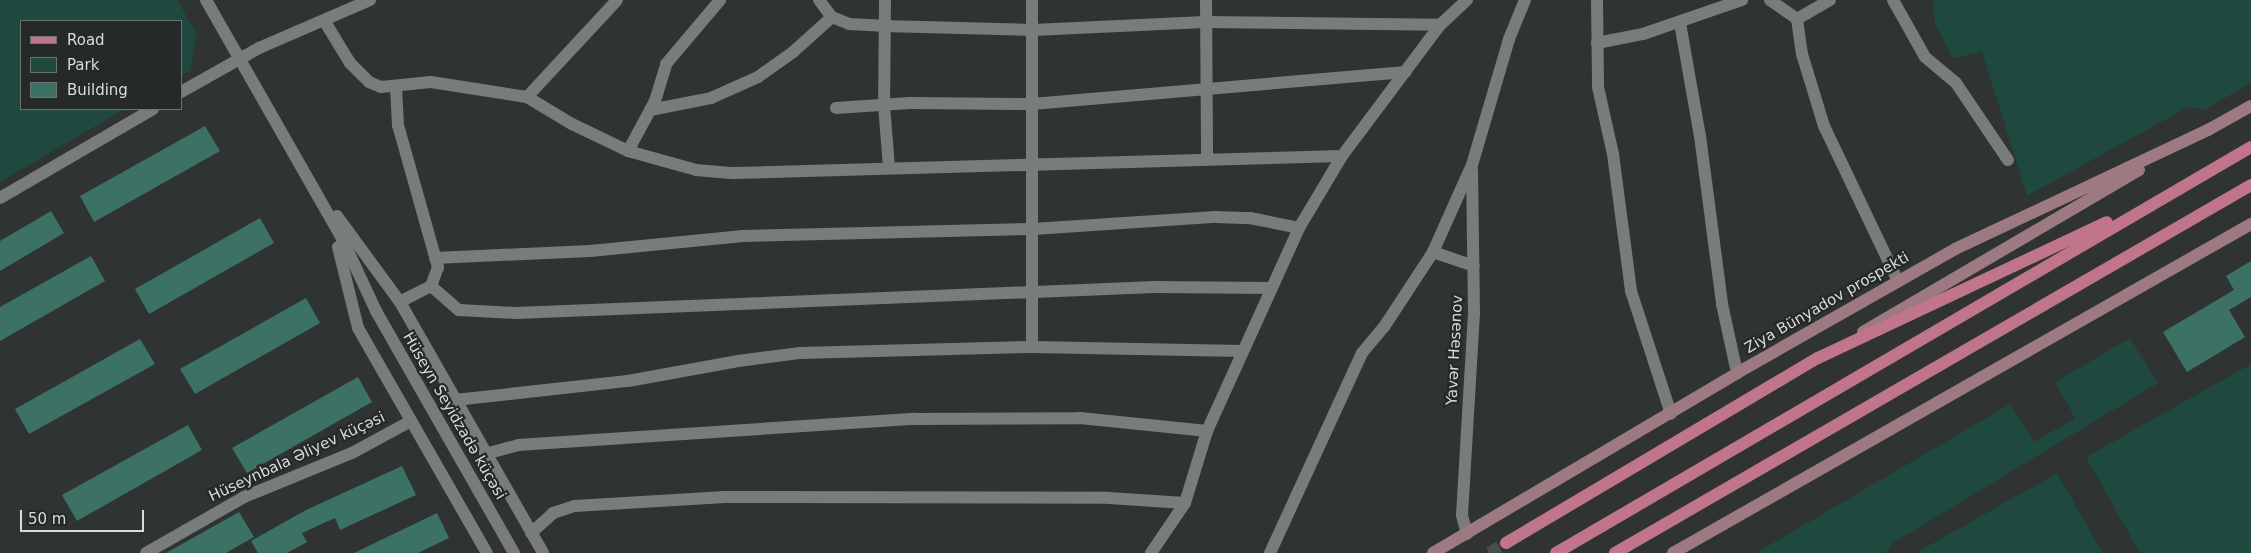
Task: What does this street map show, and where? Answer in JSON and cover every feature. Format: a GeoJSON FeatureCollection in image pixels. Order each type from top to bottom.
{"type":"FeatureCollection","features":[{"type":"Feature","properties":{"kind":"main road","name":"Ziya Bünyadov prospekti"},"geometry":{"type":"LineString","coordinates":[[1432,553],[1670,414],[1736,373],[1955,249],[2208,130],[2251,106]]}},
{"type":"Feature","properties":{"kind":"main road"},"geometry":{"type":"LineString","coordinates":[[1506,543],[2208,130]]}},
{"type":"Feature","properties":{"kind":"main road"},"geometry":{"type":"LineString","coordinates":[[1556,553],[2179,188],[2251,148]]}},
{"type":"Feature","properties":{"kind":"main road"},"geometry":{"type":"LineString","coordinates":[[1615,553],[2251,184]]}},
{"type":"Feature","properties":{"kind":"main road"},"geometry":{"type":"LineString","coordinates":[[1818,358],[2179,188]]}},
{"type":"Feature","properties":{"kind":"main road"},"geometry":{"type":"LineString","coordinates":[[2193,218],[2251,193]]}},
{"type":"Feature","properties":{"kind":"main road"},"geometry":{"type":"LineString","coordinates":[[1673,553],[2251,224]]}},
{"type":"Feature","properties":{"kind":"street"},"geometry":{"type":"LineString","coordinates":[[206,0],[313,184],[400,302],[543,553]]}},
{"type":"Feature","properties":{"kind":"street"},"geometry":{"type":"LineString","coordinates":[[182,91],[239,58],[325,22],[370,0]]}},
{"type":"Feature","properties":{"kind":"street"},"geometry":{"type":"LineString","coordinates":[[527,97],[617,0]]}},
{"type":"Feature","properties":{"kind":"street"},"geometry":{"type":"LineString","coordinates":[[628,151],[650,110],[666,64],[720,0]]}},
{"type":"Feature","properties":{"kind":"street"},"geometry":{"type":"LineString","coordinates":[[819,0],[832,17],[849,24],[883,26],[1033,30],[1205,22],[1440,25]]}},
{"type":"Feature","properties":{"kind":"street"},"geometry":{"type":"LineString","coordinates":[[885,0],[883,26],[884,105],[889,167]]}},
{"type":"Feature","properties":{"kind":"street"},"geometry":{"type":"LineString","coordinates":[[1032,0],[1032,347]]}},
{"type":"Feature","properties":{"kind":"street"},"geometry":{"type":"LineString","coordinates":[[1206,0],[1205,88],[1207,158]]}},
{"type":"Feature","properties":{"kind":"street"},"geometry":{"type":"LineString","coordinates":[[1151,553],[1185,503],[1207,431],[1299,228],[1342,156],[1440,25],[1467,0]]}},
{"type":"Feature","properties":{"kind":"street"},"geometry":{"type":"LineString","coordinates":[[1270,553],[1362,353],[1384,326],[1433,252],[1472,165],[1509,39],[1525,0]]}},
{"type":"Feature","properties":{"kind":"street"},"geometry":{"type":"LineString","coordinates":[[1596,0],[1598,87],[1613,154],[1631,291],[1670,414]]}},
{"type":"Feature","properties":{"kind":"street"},"geometry":{"type":"LineString","coordinates":[[1597,43],[1680,23],[1742,0]]}},
{"type":"Feature","properties":{"kind":"street"},"geometry":{"type":"LineString","coordinates":[[1770,0],[1796,19],[1802,54],[1824,126],[1898,281]]}},
{"type":"Feature","properties":{"kind":"street"},"geometry":{"type":"LineString","coordinates":[[1796,19],[1830,0]]}},
{"type":"Feature","properties":{"kind":"street"},"geometry":{"type":"LineString","coordinates":[[1893,0],[1925,57],[1956,83],[2008,160]]}},
{"type":"Feature","properties":{"kind":"street"},"geometry":{"type":"LineString","coordinates":[[650,110],[711,98],[758,77],[793,52],[832,17]]}},
{"type":"Feature","properties":{"kind":"street"},"geometry":{"type":"LineString","coordinates":[[325,22],[359,75],[381,87],[396,87],[430,82],[527,97],[572,124],[628,151],[706,171],[1031,165],[1207,158],[1342,156]]}},
{"type":"Feature","properties":{"kind":"street"},"geometry":{"type":"LineString","coordinates":[[1680,23],[1700,136],[1722,304],[1736,373]]}},
{"type":"Feature","properties":{"kind":"street"},"geometry":{"type":"LineString","coordinates":[[836,108],[884,105],[1032,104],[1406,72]]}},
{"type":"Feature","properties":{"kind":"street"},"geometry":{"type":"LineString","coordinates":[[396,87],[398,125],[435,258],[436,275],[430,286],[400,302]]}},
{"type":"Feature","properties":{"kind":"street"},"geometry":{"type":"LineString","coordinates":[[0,198],[151,110]]}},
{"type":"Feature","properties":{"kind":"street","name":"Yavər Həsənov"},"geometry":{"type":"LineString","coordinates":[[1466,534],[1462,515],[1474,266],[1472,165]]}},
{"type":"Feature","properties":{"kind":"street"},"geometry":{"type":"LineString","coordinates":[[313,184],[342,259],[356,323],[486,553]]}},
{"type":"Feature","properties":{"kind":"street","name":"Hüseyn Seyidzadə küçəsi"},"geometry":{"type":"LineString","coordinates":[[313,184],[342,238],[367,295],[514,553]]}},
{"type":"Feature","properties":{"kind":"street"},"geometry":{"type":"LineString","coordinates":[[435,258],[590,251],[743,236],[1033,229],[1216,217],[1250,218],[1299,228]]}},
{"type":"Feature","properties":{"kind":"street"},"geometry":{"type":"LineString","coordinates":[[1433,252],[1474,266]]}},
{"type":"Feature","properties":{"kind":"street"},"geometry":{"type":"LineString","coordinates":[[430,286],[458,310],[516,313],[1154,287],[1272,288]]}},
{"type":"Feature","properties":{"kind":"street"},"geometry":{"type":"LineString","coordinates":[[455,400],[628,381],[738,361],[800,353],[1032,347],[1242,351]]}},
{"type":"Feature","properties":{"kind":"street"},"geometry":{"type":"LineString","coordinates":[[485,454],[518,445],[914,419],[1080,418],[1207,431]]}},
{"type":"Feature","properties":{"kind":"street","name":"Hüseynbala Əliyev küçəsi"},"geometry":{"type":"LineString","coordinates":[[146,553],[244,497],[352,453],[411,421]]}},
{"type":"Feature","properties":{"kind":"street"},"geometry":{"type":"LineString","coordinates":[[531,533],[553,513],[575,506],[724,497],[1109,498],[1185,503]]}},
{"type":"Feature","properties":{"kind":"green space"},"geometry":{"type":"Polygon","coordinates":[[[0,0],[177,0],[197,33],[190,71],[182,75],[182,20],[20,20],[20,110],[123,110],[0,182],[0,0]]]}},
{"type":"Feature","properties":{"kind":"green space"},"geometry":{"type":"Polygon","coordinates":[[[1933,0],[2251,0],[2251,83],[2204,110],[2188,107],[2027,196],[1982,52],[1952,58],[1935,23],[1933,0]]]}},
{"type":"Feature","properties":{"kind":"green space"},"geometry":{"type":"Polygon","coordinates":[[[2130,338],[2158,383],[1893,543],[1885,553],[1756,553],[2010,404],[2034,442],[2075,418],[2055,382],[2130,338]]]}},
{"type":"Feature","properties":{"kind":"green space"},"geometry":{"type":"Polygon","coordinates":[[[2251,364],[2251,553],[2140,553],[2086,457],[2251,364]]]}},
{"type":"Feature","properties":{"kind":"green space"},"geometry":{"type":"Polygon","coordinates":[[[2057,473],[2103,553],[1919,553],[1923,549],[2057,473]]]}},
{"type":"Feature","properties":{"kind":"building"},"geometry":{"type":"Polygon","coordinates":[[[205,126],[220,151],[94,222],[80,196],[205,126]]]}},
{"type":"Feature","properties":{"kind":"building"},"geometry":{"type":"Polygon","coordinates":[[[51,211],[64,233],[0,271],[0,241],[51,211]]]}},
{"type":"Feature","properties":{"kind":"building"},"geometry":{"type":"Polygon","coordinates":[[[260,218],[274,243],[149,314],[135,289],[260,218]]]}},
{"type":"Feature","properties":{"kind":"building"},"geometry":{"type":"Polygon","coordinates":[[[91,256],[105,281],[0,341],[0,307],[91,256]]]}},
{"type":"Feature","properties":{"kind":"building"},"geometry":{"type":"Polygon","coordinates":[[[2251,261],[2251,297],[2229,310],[2245,337],[2187,372],[2163,332],[2234,290],[2226,276],[2251,261]]]}},
{"type":"Feature","properties":{"kind":"building"},"geometry":{"type":"Polygon","coordinates":[[[306,298],[320,323],[195,394],[180,369],[306,298]]]}},
{"type":"Feature","properties":{"kind":"building"},"geometry":{"type":"Polygon","coordinates":[[[140,339],[155,364],[29,434],[15,409],[140,339]]]}},
{"type":"Feature","properties":{"kind":"building"},"geometry":{"type":"Polygon","coordinates":[[[358,377],[372,402],[247,473],[232,448],[358,377]]]}},
{"type":"Feature","properties":{"kind":"building"},"geometry":{"type":"Polygon","coordinates":[[[188,425],[202,450],[77,521],[62,495],[188,425]]]}},
{"type":"Feature","properties":{"kind":"building"},"geometry":{"type":"Polygon","coordinates":[[[402,466],[416,495],[340,530],[335,518],[302,533],[307,542],[287,553],[258,553],[251,541],[306,510],[402,466]]]}},
{"type":"Feature","properties":{"kind":"building"},"geometry":{"type":"Polygon","coordinates":[[[239,512],[254,537],[226,553],[166,553],[239,512]]]}},
{"type":"Feature","properties":{"kind":"building"},"geometry":{"type":"Polygon","coordinates":[[[437,513],[449,538],[418,553],[354,553],[437,513]]]}},
{"type":"Feature","properties":{"kind":"tunnel"},"geometry":{"type":"LineString","coordinates":[[1489,553],[1506,543]]}}]}
